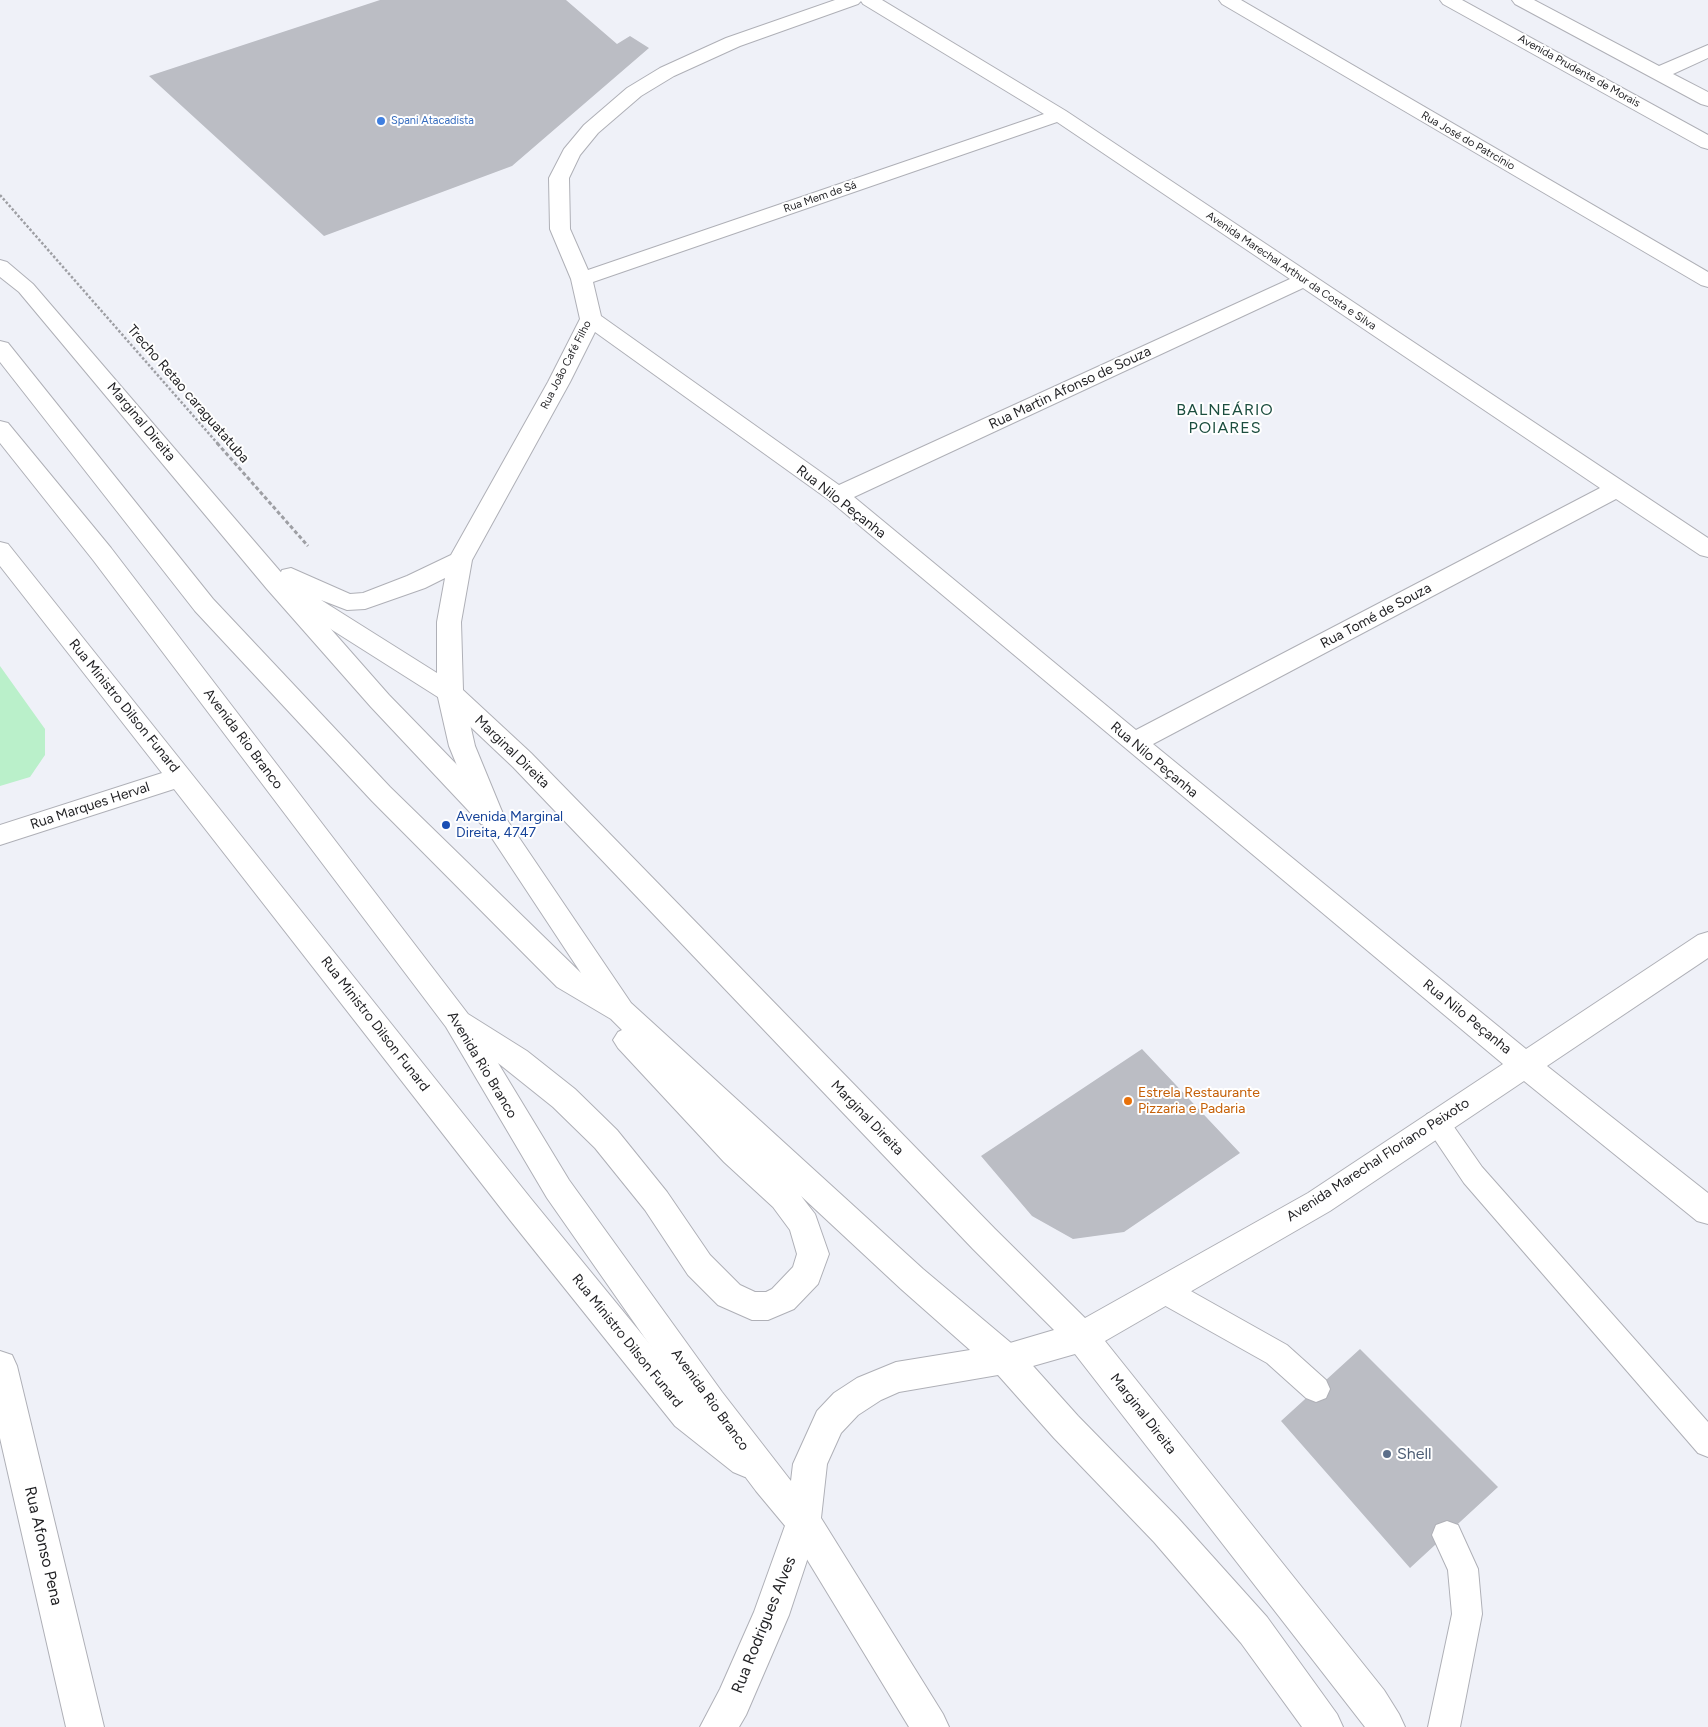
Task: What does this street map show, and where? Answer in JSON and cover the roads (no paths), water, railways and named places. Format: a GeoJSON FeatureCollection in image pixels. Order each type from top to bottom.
{"type":"FeatureCollection","features":[{"type":"Feature","properties":{"kind":"street","name":"Rua João Café Filho"},"geometry":{"type":"LineString","coordinates":[[491,817],[462,746],[450,693],[449,622],[460,560],[559,382],[591,320],[582,278],[560,230],[559,178],[571,153],[591,129],[634,92],[668,72],[733,42],[852,0]]}},
{"type":"Feature","properties":{"kind":"street","name":"Avenida Marechal Arthur da Costa e Silva"},"geometry":{"type":"LineString","coordinates":[[869,0],[1059,115],[1708,549]]}},
{"type":"Feature","properties":{"kind":"street","name":"Rua José do Patrcínio"},"geometry":{"type":"LineString","coordinates":[[1228,0],[1708,281]]}},
{"type":"Feature","properties":{"kind":"street","name":"Avenida Prudente de Morais"},"geometry":{"type":"LineString","coordinates":[[1450,0],[1708,143]]}},
{"type":"Feature","properties":{"kind":"street"},"geometry":{"type":"LineString","coordinates":[[1521,0],[1708,100]]}},
{"type":"Feature","properties":{"kind":"street"},"geometry":{"type":"LineString","coordinates":[[1659,73],[1708,51]]}},
{"type":"Feature","properties":{"kind":"street","name":"Rua Mem de Sá"},"geometry":{"type":"LineString","coordinates":[[582,278],[1059,115]]}},
{"type":"Feature","properties":{"kind":"street","name":"Marginal Direita"},"geometry":{"type":"LineString","coordinates":[[0,266],[26,288],[276,583],[380,701],[491,817]]}},
{"type":"Feature","properties":{"kind":"street","name":"Rua Martin Afonso de Souza"},"geometry":{"type":"LineString","coordinates":[[837,496],[1304,280]]}},
{"type":"Feature","properties":{"kind":"street","name":"Rua Nilo Peçanha"},"geometry":{"type":"LineString","coordinates":[[591,320],[837,496],[1524,1064],[1708,1211]]}},
{"type":"Feature","properties":{"kind":"street"},"geometry":{"type":"LineString","coordinates":[[0,348],[204,605],[381,794],[568,979],[694,1108],[735,1153],[784,1198],[804,1224],[813,1254],[807,1274],[782,1299],[768,1306],[752,1306],[742,1302],[723,1289],[699,1265],[656,1201],[606,1139],[564,1098],[517,1060],[456,1019]]}},
{"type":"Feature","properties":{"kind":"street","name":"Avenida Rio Branco"},"geometry":{"type":"LineString","coordinates":[[0,428],[102,554],[456,1019],[543,1167],[710,1403],[768,1480],[804,1521],[930,1727]]}},
{"type":"Feature","properties":{"kind":"street","name":"Rua Tomé de Souza"},"geometry":{"type":"LineString","coordinates":[[1134,743],[1618,488]]}},
{"type":"Feature","properties":{"kind":"street","name":"Rua Ministro Dilson Funard"},"geometry":{"type":"LineString","coordinates":[[0,550],[181,777],[515,1203],[687,1415],[768,1480]]}},
{"type":"Feature","properties":{"kind":"street"},"geometry":{"type":"LineString","coordinates":[[259,562],[347,602],[365,601],[379,597],[416,582],[460,560]]}},
{"type":"Feature","properties":{"kind":"street","name":"Marginal Direita"},"geometry":{"type":"LineString","coordinates":[[276,583],[450,693],[522,760],[984,1239],[1082,1337],[1365,1695],[1386,1727]]}},
{"type":"Feature","properties":{"kind":"street","name":"Rua Marques Herval"},"geometry":{"type":"LineString","coordinates":[[0,835],[181,777]]}},
{"type":"Feature","properties":{"kind":"street"},"geometry":{"type":"LineString","coordinates":[[491,817],[621,1011]]}},
{"type":"Feature","properties":{"kind":"street","name":"Avenida Marechal Floriano Peixoto"},"geometry":{"type":"LineString","coordinates":[[1005,1359],[1082,1337],[1319,1202],[1708,942]]}},
{"type":"Feature","properties":{"kind":"street"},"geometry":{"type":"LineString","coordinates":[[568,979],[621,1011],[912,1279],[1005,1359],[1066,1427],[1166,1530],[1254,1630],[1324,1727]]}},
{"type":"Feature","properties":{"kind":"street","name":"Rua Rodrigues Alves"},"geometry":{"type":"LineString","coordinates":[[719,1727],[733,1702],[771,1615],[804,1521],[810,1464],[829,1422],[846,1404],[869,1389],[896,1377],[1005,1359]]}},
{"type":"Feature","properties":{"kind":"street","name":"Rua Afonso Pena"},"geometry":{"type":"LineString","coordinates":[[0,1366],[85,1727]]}},
{"type":"Feature","properties":{"kind":"lane"},"geometry":{"type":"LineString","coordinates":[[1436,1122],[1473,1175],[1708,1443]]}},
{"type":"Feature","properties":{"kind":"lane"},"geometry":{"type":"LineString","coordinates":[[1163,1290],[1276,1354],[1316,1389]]}},
{"type":"Feature","properties":{"kind":"lane"},"geometry":{"type":"LineString","coordinates":[[1444,1727],[1467,1614],[1462,1569],[1447,1535]]}},
{"type":"Feature","properties":{"kind":"place","name":"Spani Atacadista"},"geometry":{"type":"Point","coordinates":[381,121]}},
{"type":"Feature","properties":{"kind":"place","name":"Avenida Marginal Direita, 4747"},"geometry":{"type":"Point","coordinates":[446,825]}},
{"type":"Feature","properties":{"kind":"place","name":"Estrela Restaurante Pizzaria e Padaria"},"geometry":{"type":"Point","coordinates":[1128,1101]}},
{"type":"Feature","properties":{"kind":"place","name":"Shell"},"geometry":{"type":"Point","coordinates":[1387,1454]}},
{"type":"Feature","properties":{"kind":"district","name":"BALNEÁRIO POIARES"},"geometry":{"type":"Point","coordinates":[1225,419]}}]}
